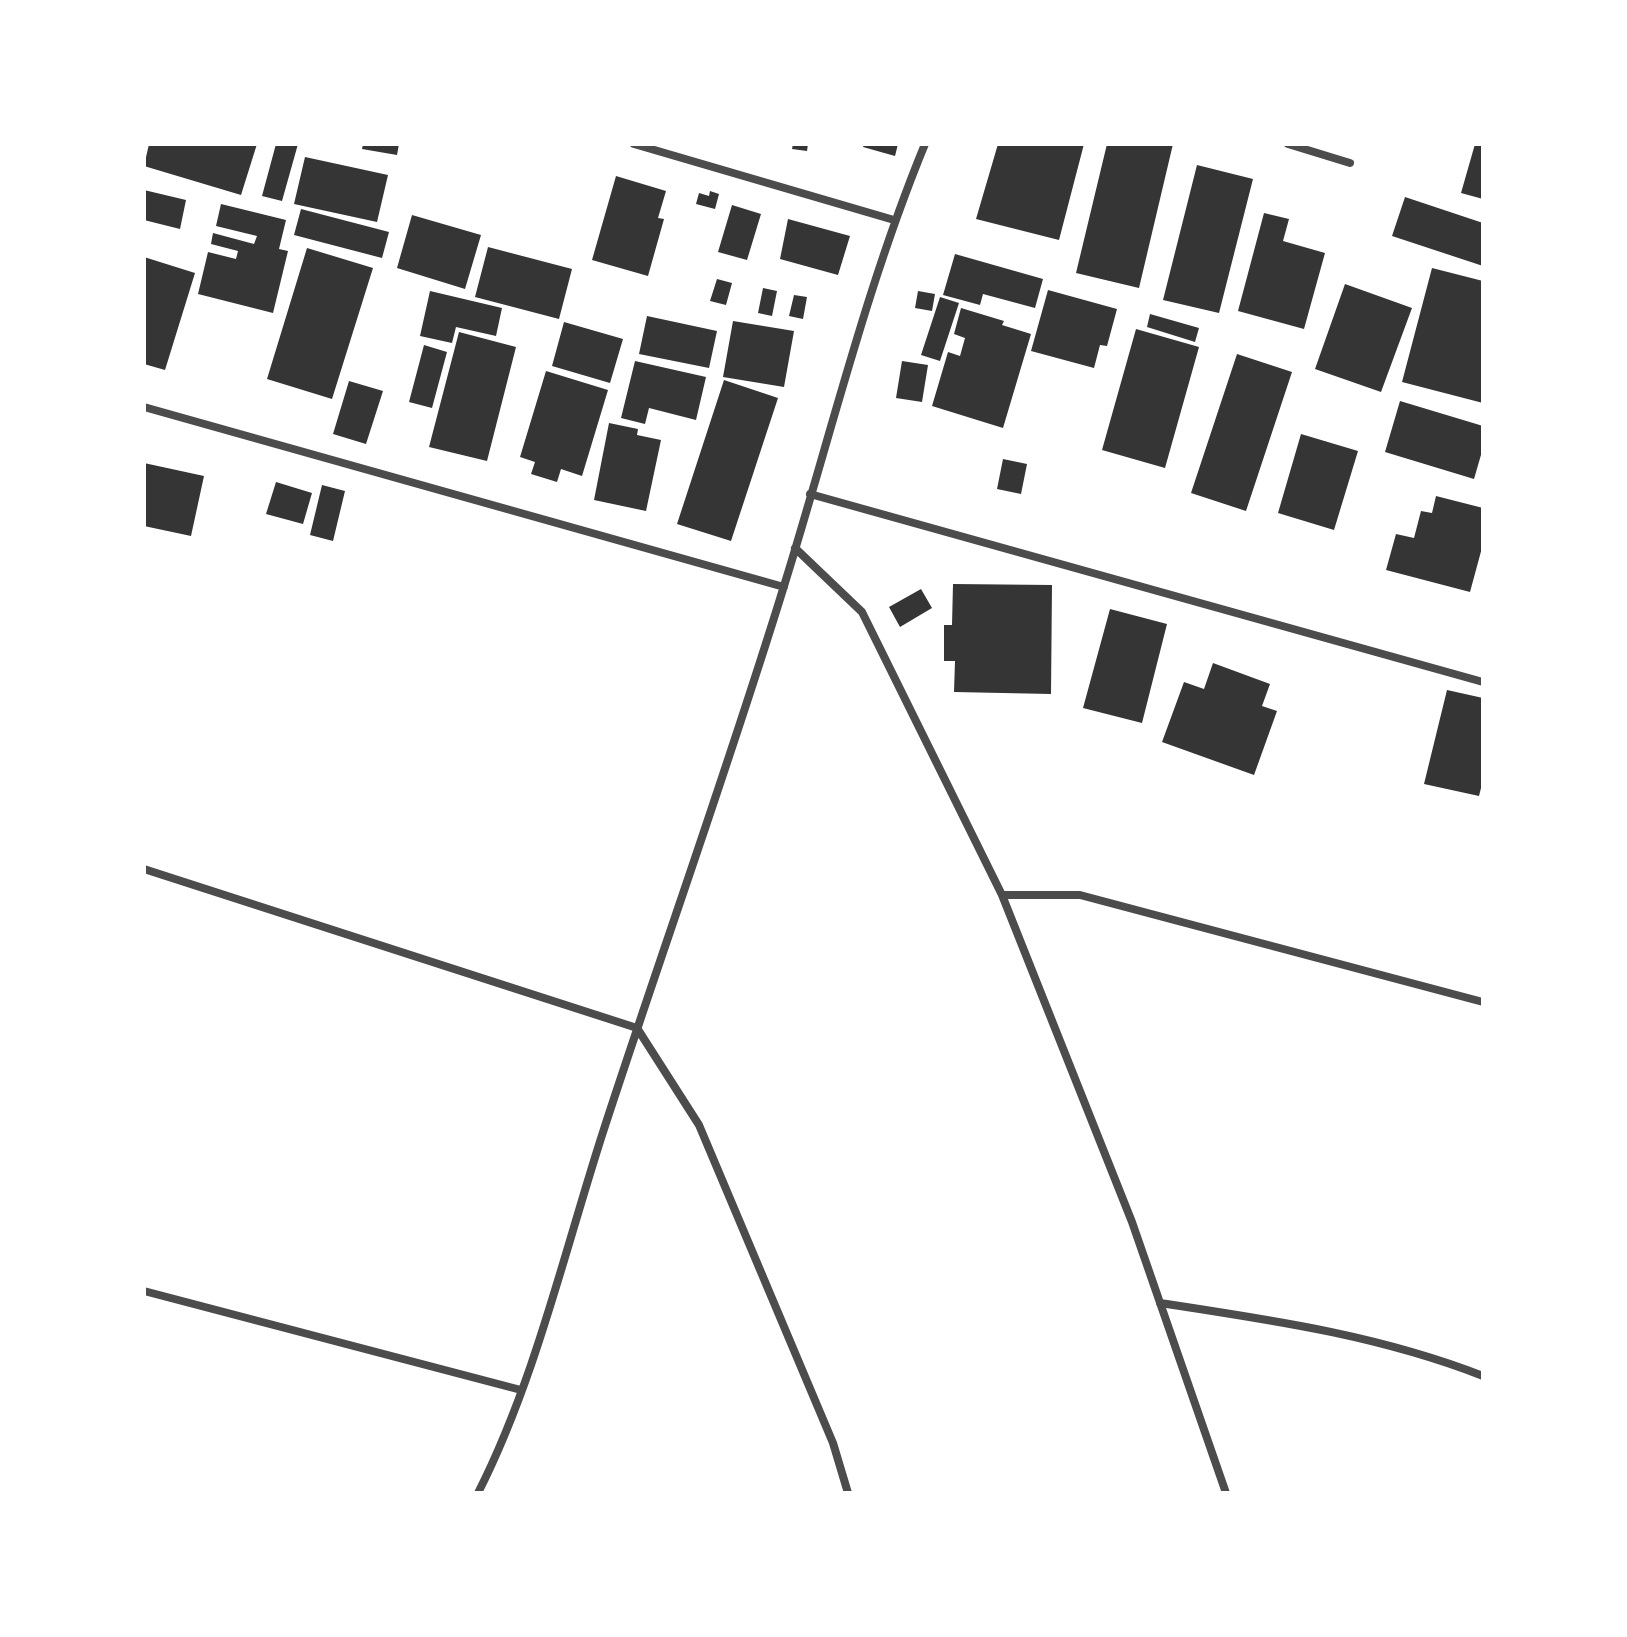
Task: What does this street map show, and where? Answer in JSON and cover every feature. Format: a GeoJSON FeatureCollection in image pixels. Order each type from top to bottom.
{"type":"FeatureCollection","features":[{"type":"Feature","properties":{"kind":"street"},"geometry":{"type":"LineString","coordinates":[[634,144],[894,220]]}},
{"type":"Feature","properties":{"kind":"street"},"geometry":{"type":"LineString","coordinates":[[478,1493],[496,1458],[521,1390],[637,1028],[784,587],[894,220],[925,144]]}},
{"type":"Feature","properties":{"kind":"street"},"geometry":{"type":"LineString","coordinates":[[1288,144],[1350,163]]}},
{"type":"Feature","properties":{"kind":"street"},"geometry":{"type":"LineString","coordinates":[[144,407],[784,587]]}},
{"type":"Feature","properties":{"kind":"street"},"geometry":{"type":"LineString","coordinates":[[810,494],[1483,682]]}},
{"type":"Feature","properties":{"kind":"street"},"geometry":{"type":"LineString","coordinates":[[795,548],[862,612],[1002,895],[1160,1303],[1226,1493]]}},
{"type":"Feature","properties":{"kind":"street"},"geometry":{"type":"LineString","coordinates":[[144,869],[637,1028],[699,1125],[833,1443],[848,1493]]}},
{"type":"Feature","properties":{"kind":"street"},"geometry":{"type":"LineString","coordinates":[[1002,895],[1080,895],[1483,1002]]}},
{"type":"Feature","properties":{"kind":"street"},"geometry":{"type":"LineString","coordinates":[[144,1291],[521,1390]]}},
{"type":"Feature","properties":{"kind":"street"},"geometry":{"type":"LineString","coordinates":[[1160,1303],[1325,1328],[1424,1353],[1483,1376]]}},
{"type":"Feature","properties":{"kind":"building"},"geometry":{"type":"Polygon","coordinates":[[[149,144],[257,144],[241,195],[144,166],[149,144]]]}},
{"type":"Feature","properties":{"kind":"building"},"geometry":{"type":"Polygon","coordinates":[[[276,144],[298,144],[282,201],[262,196],[276,144]]]}},
{"type":"Feature","properties":{"kind":"building"},"geometry":{"type":"Polygon","coordinates":[[[363,144],[399,144],[397,155],[362,149],[363,144]]]}},
{"type":"Feature","properties":{"kind":"building"},"geometry":{"type":"Polygon","coordinates":[[[793,144],[808,144],[807,151],[792,149],[793,144]]]}},
{"type":"Feature","properties":{"kind":"building"},"geometry":{"type":"Polygon","coordinates":[[[864,144],[898,144],[895,156],[863,147],[864,144]]]}},
{"type":"Feature","properties":{"kind":"building"},"geometry":{"type":"Polygon","coordinates":[[[998,144],[1084,144],[1059,240],[976,219],[998,144]]]}},
{"type":"Feature","properties":{"kind":"building"},"geometry":{"type":"Polygon","coordinates":[[[1107,144],[1173,144],[1139,288],[1076,273],[1107,144]]]}},
{"type":"Feature","properties":{"kind":"building"},"geometry":{"type":"Polygon","coordinates":[[[1475,144],[1483,144],[1483,199],[1461,193],[1475,144]]]}},
{"type":"Feature","properties":{"kind":"building"},"geometry":{"type":"Polygon","coordinates":[[[305,157],[388,175],[377,222],[294,204],[305,157]]]}},
{"type":"Feature","properties":{"kind":"building"},"geometry":{"type":"Polygon","coordinates":[[[1197,165],[1253,179],[1219,313],[1163,300],[1197,165]]]}},
{"type":"Feature","properties":{"kind":"building"},"geometry":{"type":"Polygon","coordinates":[[[616,176],[666,191],[658,218],[664,219],[648,276],[592,260],[616,176]]]}},
{"type":"Feature","properties":{"kind":"building"},"geometry":{"type":"Polygon","coordinates":[[[144,190],[186,200],[180,229],[144,220],[144,190]]]}},
{"type":"Feature","properties":{"kind":"building"},"geometry":{"type":"Polygon","coordinates":[[[710,191],[719,194],[715,209],[696,204],[699,193],[709,196],[710,191]]]}},
{"type":"Feature","properties":{"kind":"building"},"geometry":{"type":"Polygon","coordinates":[[[1405,197],[1483,223],[1483,266],[1392,236],[1405,197]]]}},
{"type":"Feature","properties":{"kind":"building"},"geometry":{"type":"Polygon","coordinates":[[[221,204],[286,220],[279,249],[288,251],[273,313],[198,294],[208,252],[236,259],[238,251],[211,244],[213,233],[254,244],[257,236],[216,226],[221,204]]]}},
{"type":"Feature","properties":{"kind":"building"},"geometry":{"type":"Polygon","coordinates":[[[732,205],[761,214],[747,260],[718,252],[732,205]]]}},
{"type":"Feature","properties":{"kind":"building"},"geometry":{"type":"Polygon","coordinates":[[[301,209],[389,232],[382,258],[294,235],[301,209]]]}},
{"type":"Feature","properties":{"kind":"building"},"geometry":{"type":"Polygon","coordinates":[[[1264,213],[1289,219],[1283,241],[1325,253],[1304,329],[1238,311],[1264,213]]]}},
{"type":"Feature","properties":{"kind":"building"},"geometry":{"type":"Polygon","coordinates":[[[412,215],[481,235],[465,289],[397,268],[412,215]]]}},
{"type":"Feature","properties":{"kind":"building"},"geometry":{"type":"Polygon","coordinates":[[[788,219],[850,236],[838,275],[780,259],[788,219]]]}},
{"type":"Feature","properties":{"kind":"building"},"geometry":{"type":"Polygon","coordinates":[[[488,247],[572,269],[559,319],[475,297],[488,247]]]}},
{"type":"Feature","properties":{"kind":"building"},"geometry":{"type":"Polygon","coordinates":[[[307,248],[373,268],[332,399],[267,379],[307,248]]]}},
{"type":"Feature","properties":{"kind":"building"},"geometry":{"type":"Polygon","coordinates":[[[955,254],[1043,279],[1035,308],[983,294],[980,305],[943,295],[955,254]]]}},
{"type":"Feature","properties":{"kind":"building"},"geometry":{"type":"Polygon","coordinates":[[[144,257],[195,273],[165,370],[144,364],[144,257]]]}},
{"type":"Feature","properties":{"kind":"building"},"geometry":{"type":"Polygon","coordinates":[[[1432,268],[1483,281],[1483,403],[1402,382],[1432,268]]]}},
{"type":"Feature","properties":{"kind":"building"},"geometry":{"type":"Polygon","coordinates":[[[717,279],[732,283],[726,305],[710,301],[717,279]]]}},
{"type":"Feature","properties":{"kind":"building"},"geometry":{"type":"Polygon","coordinates":[[[1345,284],[1412,308],[1381,392],[1315,369],[1345,284]]]}},
{"type":"Feature","properties":{"kind":"building"},"geometry":{"type":"Polygon","coordinates":[[[763,288],[777,291],[772,316],[758,313],[763,288]]]}},
{"type":"Feature","properties":{"kind":"building"},"geometry":{"type":"Polygon","coordinates":[[[1048,290],[1117,309],[1107,346],[1100,345],[1094,368],[1031,351],[1048,290]]]}},
{"type":"Feature","properties":{"kind":"building"},"geometry":{"type":"Polygon","coordinates":[[[430,291],[502,308],[496,336],[456,327],[452,343],[420,336],[430,291]]]}},
{"type":"Feature","properties":{"kind":"building"},"geometry":{"type":"Polygon","coordinates":[[[918,291],[935,294],[932,311],[915,308],[918,291]]]}},
{"type":"Feature","properties":{"kind":"building"},"geometry":{"type":"Polygon","coordinates":[[[794,295],[807,297],[803,319],[789,316],[794,295]]]}},
{"type":"Feature","properties":{"kind":"building"},"geometry":{"type":"Polygon","coordinates":[[[940,297],[959,303],[940,361],[921,355],[940,297]]]}},
{"type":"Feature","properties":{"kind":"building"},"geometry":{"type":"Polygon","coordinates":[[[961,308],[1004,321],[1002,325],[1031,334],[1003,428],[932,406],[948,352],[960,356],[965,338],[954,334],[961,308]]]}},
{"type":"Feature","properties":{"kind":"building"},"geometry":{"type":"Polygon","coordinates":[[[1150,314],[1199,328],[1195,342],[1147,327],[1150,314]]]}},
{"type":"Feature","properties":{"kind":"building"},"geometry":{"type":"Polygon","coordinates":[[[647,316],[717,331],[709,368],[639,354],[647,316]]]}},
{"type":"Feature","properties":{"kind":"building"},"geometry":{"type":"Polygon","coordinates":[[[733,321],[794,331],[784,387],[723,377],[733,321]]]}},
{"type":"Feature","properties":{"kind":"building"},"geometry":{"type":"Polygon","coordinates":[[[564,322],[623,339],[610,383],[552,366],[564,322]]]}},
{"type":"Feature","properties":{"kind":"building"},"geometry":{"type":"Polygon","coordinates":[[[1136,329],[1199,347],[1165,468],[1102,450],[1136,329]]]}},
{"type":"Feature","properties":{"kind":"building"},"geometry":{"type":"Polygon","coordinates":[[[459,332],[516,347],[487,461],[429,447],[459,332]]]}},
{"type":"Feature","properties":{"kind":"building"},"geometry":{"type":"Polygon","coordinates":[[[424,345],[447,352],[432,408],[409,402],[424,345]]]}},
{"type":"Feature","properties":{"kind":"building"},"geometry":{"type":"Polygon","coordinates":[[[1237,354],[1292,372],[1246,511],[1191,493],[1237,354]]]}},
{"type":"Feature","properties":{"kind":"building"},"geometry":{"type":"Polygon","coordinates":[[[635,361],[706,377],[696,420],[649,408],[645,424],[621,418],[635,361]]]}},
{"type":"Feature","properties":{"kind":"building"},"geometry":{"type":"Polygon","coordinates":[[[902,361],[928,365],[922,402],[896,398],[902,361]]]}},
{"type":"Feature","properties":{"kind":"building"},"geometry":{"type":"Polygon","coordinates":[[[546,371],[608,390],[582,476],[561,469],[557,482],[531,474],[535,462],[520,457],[546,371]]]}},
{"type":"Feature","properties":{"kind":"building"},"geometry":{"type":"Polygon","coordinates":[[[724,380],[778,398],[731,541],[677,524],[724,380]]]}},
{"type":"Feature","properties":{"kind":"building"},"geometry":{"type":"Polygon","coordinates":[[[349,381],[383,391],[366,444],[333,434],[349,381]]]}},
{"type":"Feature","properties":{"kind":"building"},"geometry":{"type":"Polygon","coordinates":[[[1400,401],[1483,426],[1483,448],[1474,479],[1385,452],[1400,401]]]}},
{"type":"Feature","properties":{"kind":"building"},"geometry":{"type":"Polygon","coordinates":[[[609,423],[638,429],[637,435],[661,440],[646,511],[594,500],[609,423]]]}},
{"type":"Feature","properties":{"kind":"building"},"geometry":{"type":"Polygon","coordinates":[[[1301,434],[1358,451],[1334,530],[1278,513],[1301,434]]]}},
{"type":"Feature","properties":{"kind":"building"},"geometry":{"type":"Polygon","coordinates":[[[1003,459],[1027,464],[1021,494],[997,489],[1003,459]]]}},
{"type":"Feature","properties":{"kind":"building"},"geometry":{"type":"Polygon","coordinates":[[[144,463],[204,476],[191,536],[144,526],[144,463]]]}},
{"type":"Feature","properties":{"kind":"building"},"geometry":{"type":"Polygon","coordinates":[[[276,482],[312,493],[303,524],[266,514],[276,482]]]}},
{"type":"Feature","properties":{"kind":"building"},"geometry":{"type":"Polygon","coordinates":[[[322,485],[345,491],[333,541],[310,535],[322,485]]]}},
{"type":"Feature","properties":{"kind":"building"},"geometry":{"type":"Polygon","coordinates":[[[1436,496],[1483,508],[1483,544],[1470,592],[1386,570],[1396,534],[1414,538],[1421,511],[1432,513],[1436,496]]]}},
{"type":"Feature","properties":{"kind":"building"},"geometry":{"type":"Polygon","coordinates":[[[953,584],[1052,585],[1051,694],[954,692],[955,661],[944,661],[944,625],[952,625],[953,584]]]}},
{"type":"Feature","properties":{"kind":"building"},"geometry":{"type":"Polygon","coordinates":[[[921,589],[932,608],[900,627],[889,607],[921,589]]]}},
{"type":"Feature","properties":{"kind":"building"},"geometry":{"type":"Polygon","coordinates":[[[1110,609],[1167,624],[1142,723],[1083,708],[1110,609]]]}},
{"type":"Feature","properties":{"kind":"building"},"geometry":{"type":"Polygon","coordinates":[[[1213,663],[1270,684],[1262,706],[1277,711],[1254,775],[1162,742],[1184,682],[1204,689],[1213,663]]]}},
{"type":"Feature","properties":{"kind":"building"},"geometry":{"type":"Polygon","coordinates":[[[1447,690],[1483,698],[1483,780],[1479,796],[1424,784],[1447,690]]]}}]}
